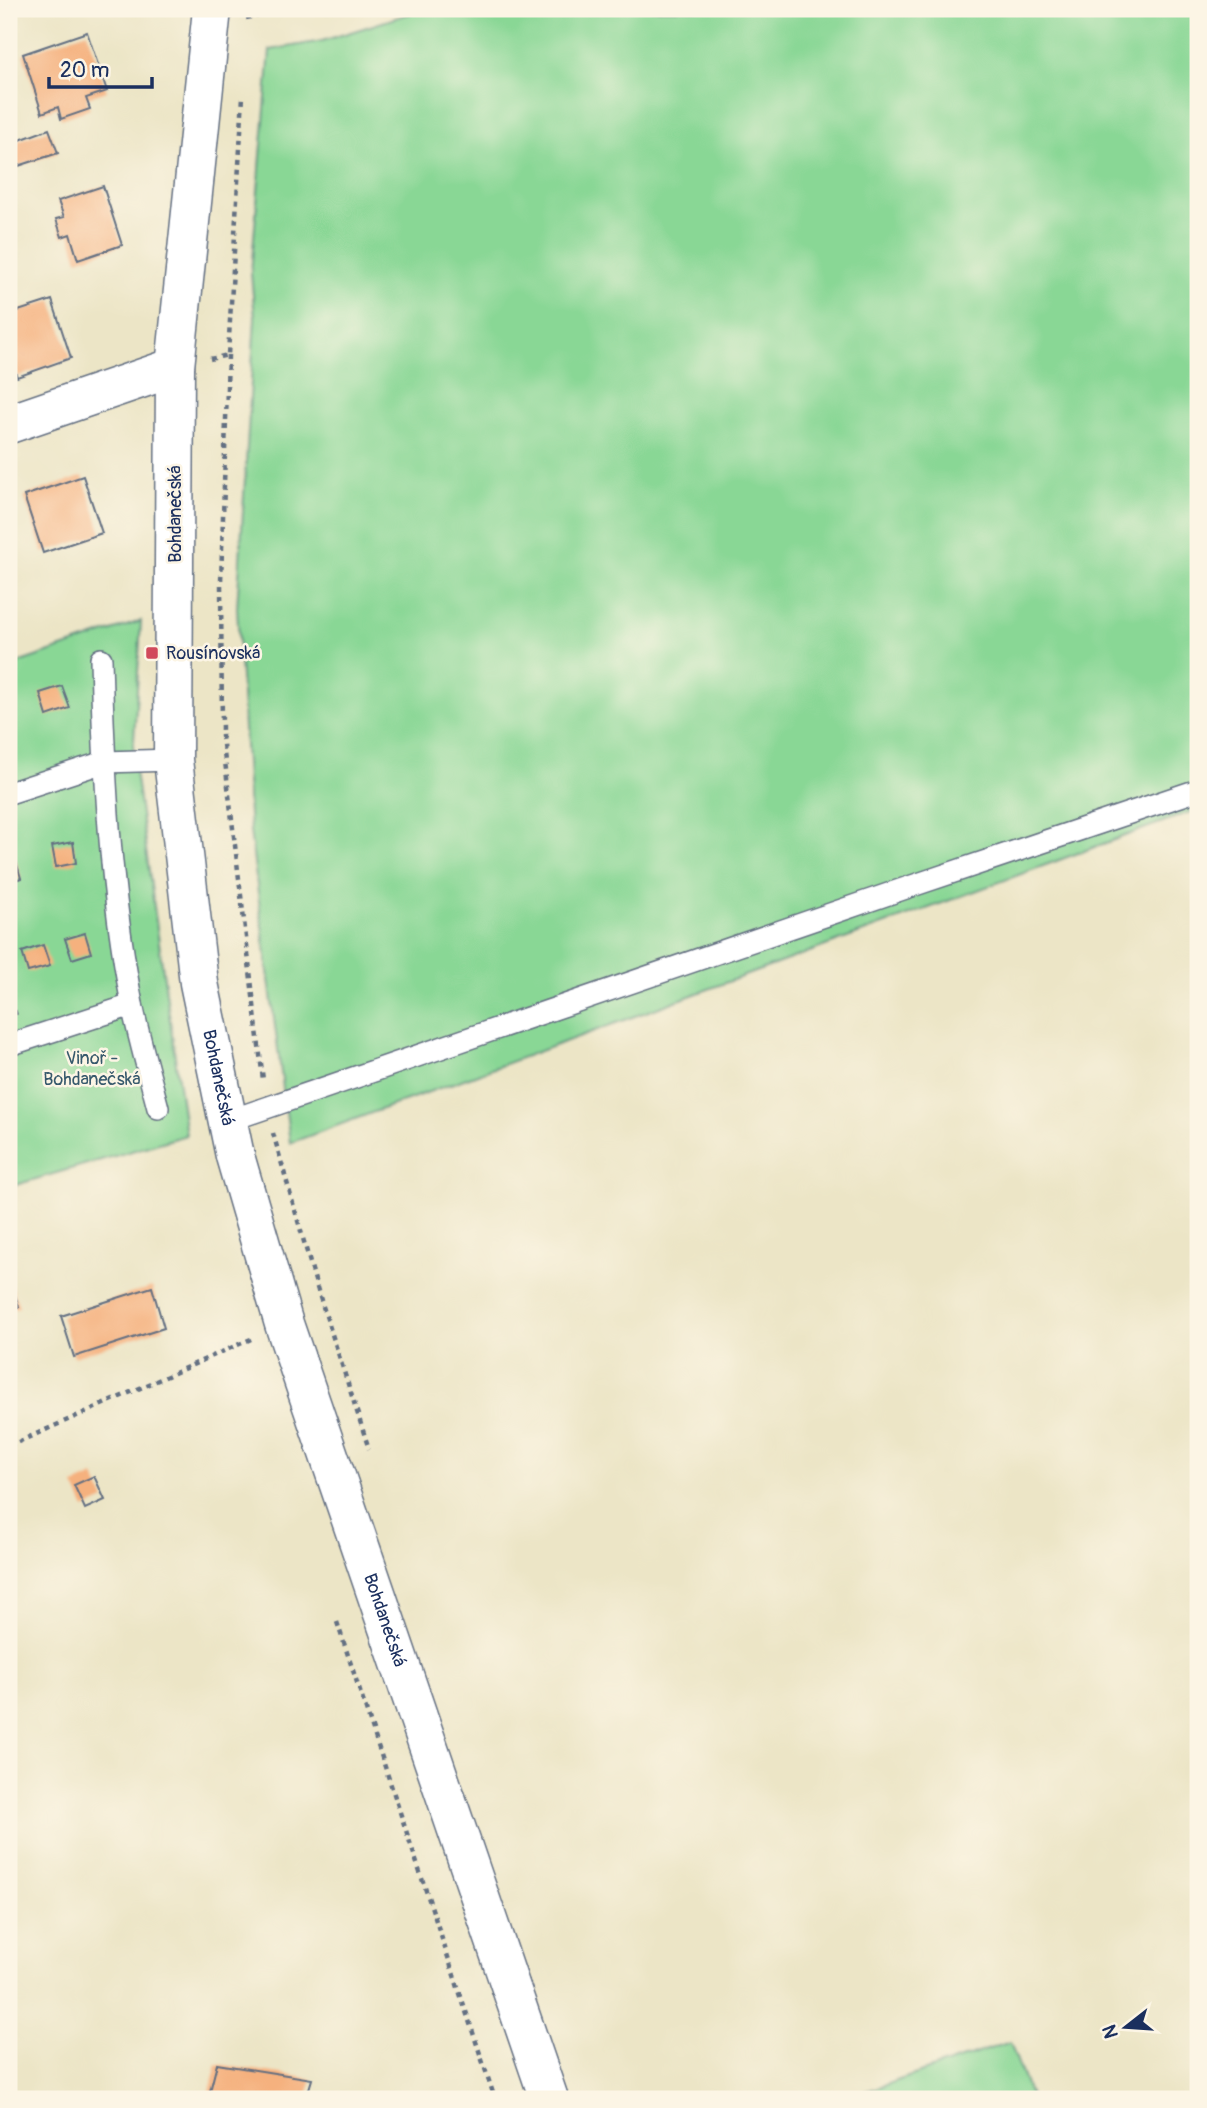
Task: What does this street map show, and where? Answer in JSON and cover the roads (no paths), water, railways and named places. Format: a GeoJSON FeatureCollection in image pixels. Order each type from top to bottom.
{"type":"FeatureCollection","features":[{"type":"Feature","properties":{"kind":"street","name":"Bohdanečská"},"geometry":{"type":"LineString","coordinates":[[223,14],[190,364],[173,760],[199,983],[235,1156],[284,1324],[549,2099]]}},
{"type":"Feature","properties":{"kind":"street"},"geometry":{"type":"LineString","coordinates":[[9,424],[190,364]]}},
{"type":"Feature","properties":{"kind":"lane"},"geometry":{"type":"LineString","coordinates":[[101,659],[104,762],[117,900],[132,1004],[158,1108]]}},
{"type":"Feature","properties":{"kind":"lane"},"geometry":{"type":"LineString","coordinates":[[9,793],[104,762],[173,760]]}},
{"type":"Feature","properties":{"kind":"lane"},"geometry":{"type":"LineString","coordinates":[[228,1121],[1198,790]]}},
{"type":"Feature","properties":{"kind":"lane"},"geometry":{"type":"LineString","coordinates":[[9,1045],[132,1004]]}},
{"type":"Feature","properties":{"kind":"place","name":"Rousínovská"},"geometry":{"type":"Point","coordinates":[152,653]}},
{"type":"Feature","properties":{"kind":"park label","name":"Vinoř - Bohdanečská"},"geometry":{"type":"Point","coordinates":[92,1068]}}]}
